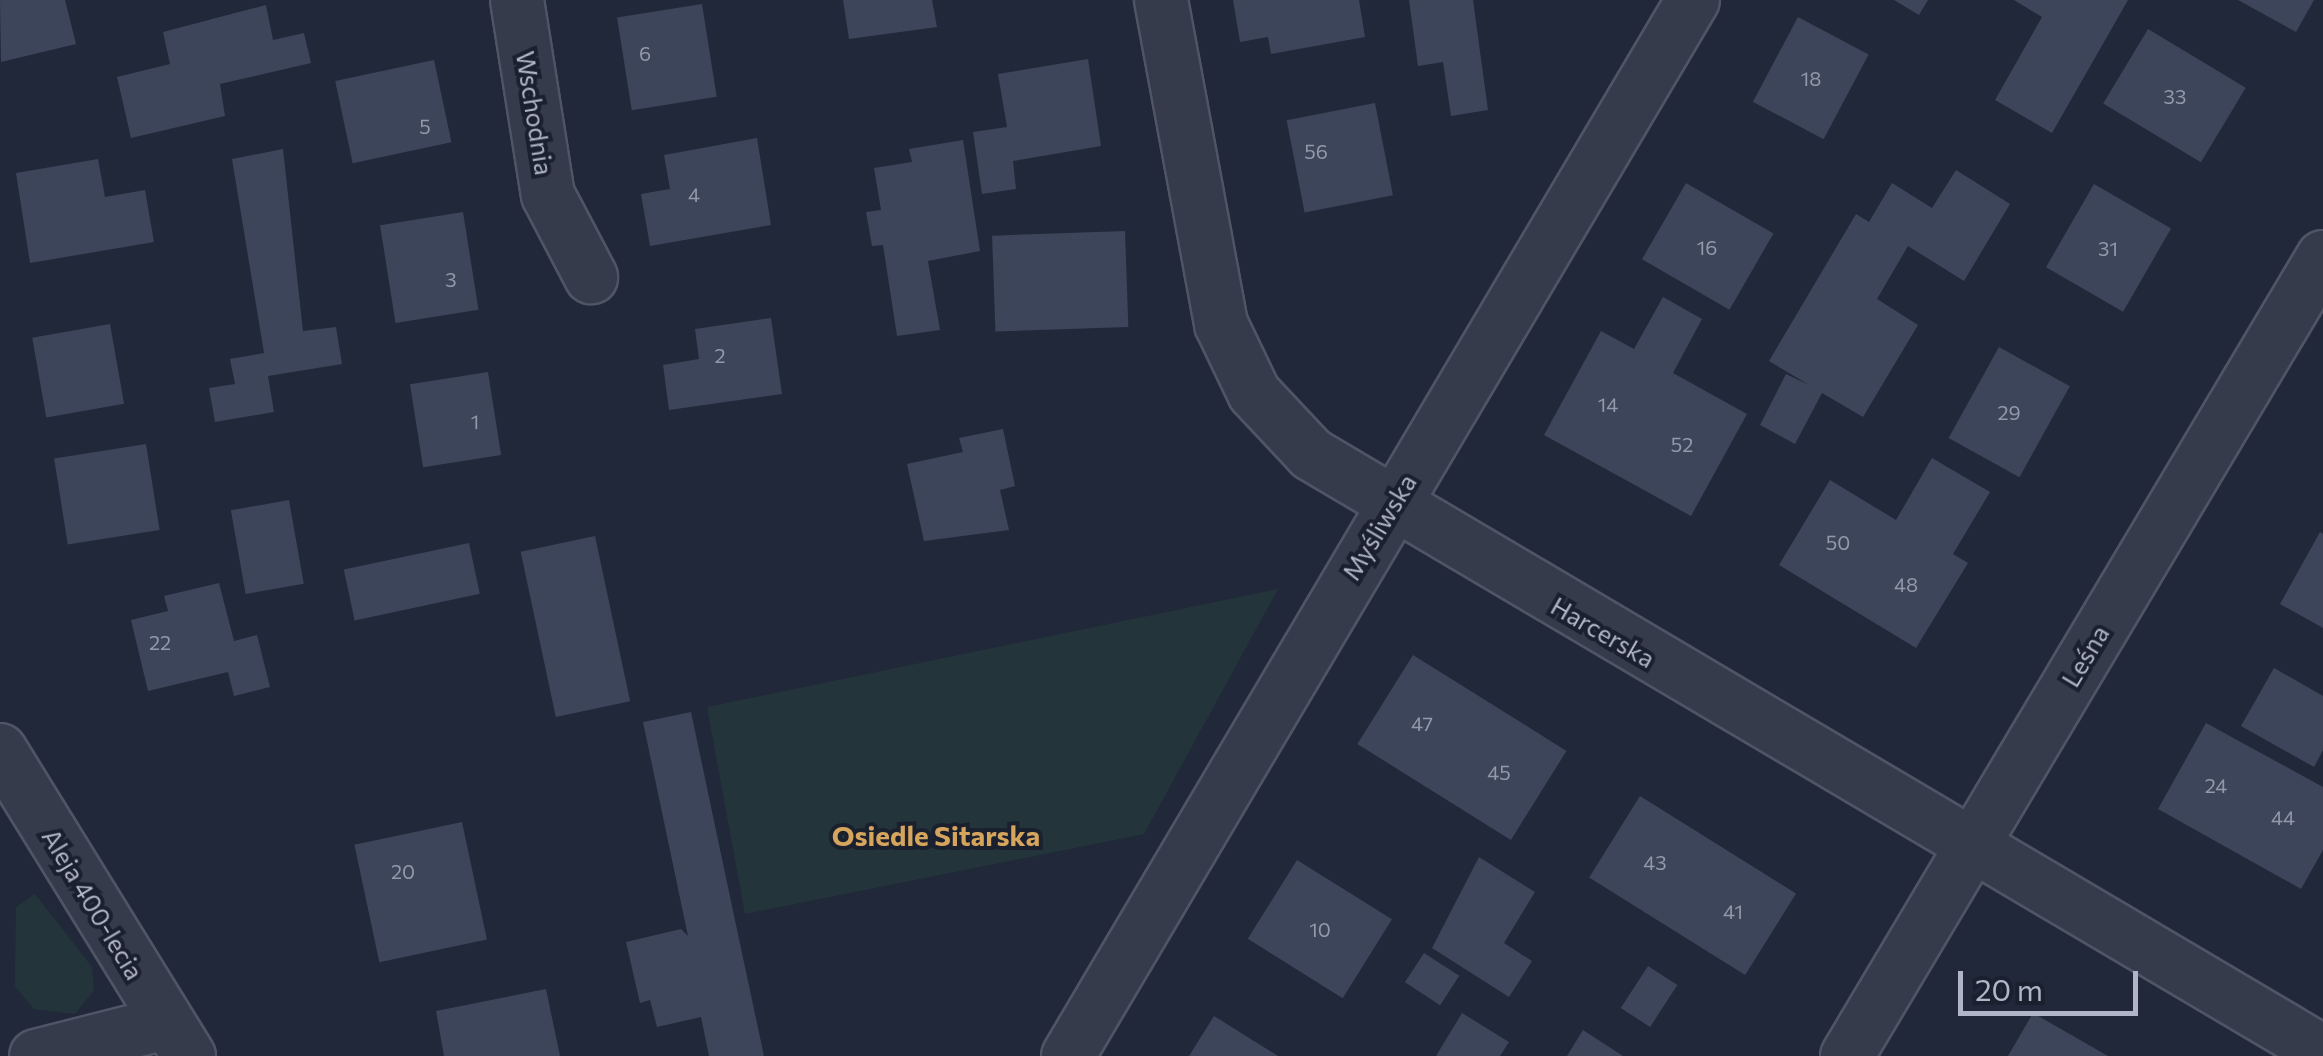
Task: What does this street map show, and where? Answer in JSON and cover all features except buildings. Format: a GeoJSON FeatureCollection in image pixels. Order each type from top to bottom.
{"type":"FeatureCollection","features":[{"type":"Feature","properties":{"kind":"street","name":"Wschodnia"},"geometry":{"type":"LineString","coordinates":[[516,0],[548,195],[590,277]]}},
{"type":"Feature","properties":{"kind":"street","name":"Harcerska"},"geometry":{"type":"LineString","coordinates":[[1162,0],[1208,278],[1235,360],[1286,431],[1389,508],[2323,1052]]}},
{"type":"Feature","properties":{"kind":"street","name":"Myśliwska"},"geometry":{"type":"LineString","coordinates":[[1068,1056],[1389,508],[1694,0]]}},
{"type":"Feature","properties":{"kind":"street","name":"Leśna"},"geometry":{"type":"LineString","coordinates":[[1847,1056],[2323,257]]}},
{"type":"Feature","properties":{"kind":"street","name":"Aleja 400-lecia"},"geometry":{"type":"LineString","coordinates":[[0,750],[177,1039]]}},
{"type":"Feature","properties":{"kind":"street"},"geometry":{"type":"LineString","coordinates":[[36,1056],[177,1039]]}},
{"type":"Feature","properties":{"kind":"shaded area"},"geometry":{"type":"Polygon","coordinates":[[[1278,589],[1144,834],[745,914],[707,707],[1278,589]]]}},
{"type":"Feature","properties":{"kind":"shaded area"},"geometry":{"type":"Polygon","coordinates":[[[35,894],[92,967],[94,990],[75,1014],[34,1009],[15,986],[16,907],[35,894]]]}},
{"type":"Feature","properties":{"kind":"district","name":"Osiedle Sitarska"},"geometry":{"type":"Point","coordinates":[936,835]}}]}
